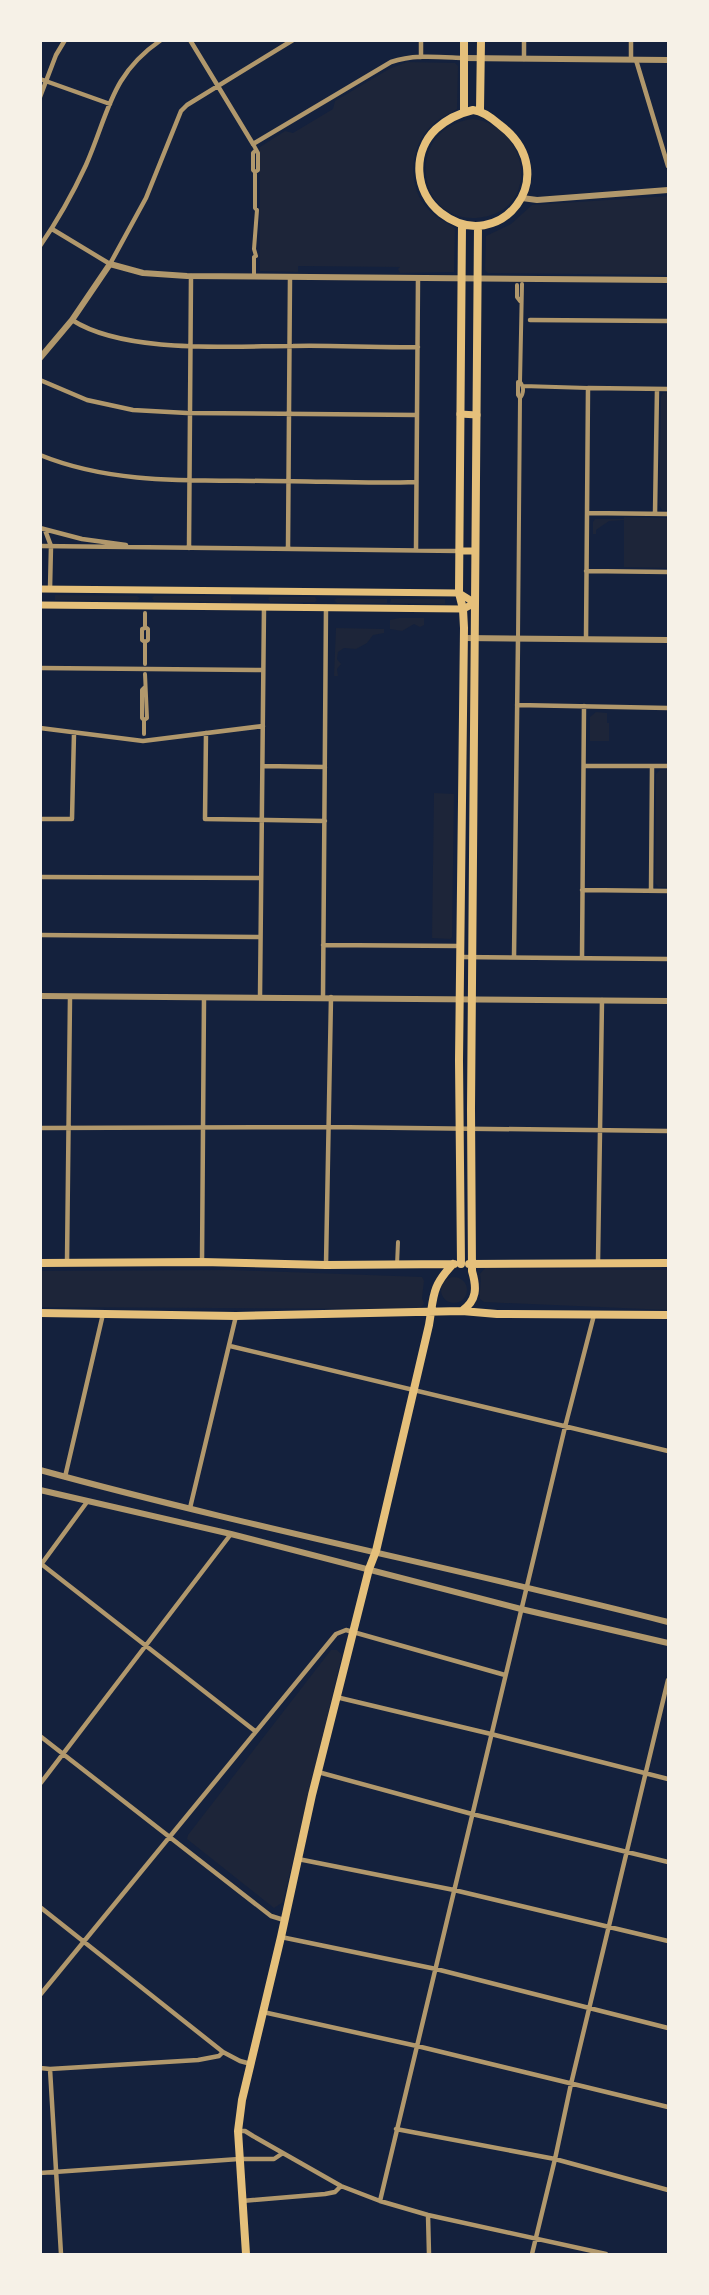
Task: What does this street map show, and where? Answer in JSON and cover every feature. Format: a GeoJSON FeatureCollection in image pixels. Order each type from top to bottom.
{"type":"FeatureCollection","features":[{"type":"Feature","properties":{"kind":"main road"},"geometry":{"type":"LineString","coordinates":[[464,40],[464,112]]}},
{"type":"Feature","properties":{"kind":"main road"},"geometry":{"type":"LineString","coordinates":[[480,110],[481,40]]}},
{"type":"Feature","properties":{"kind":"main road"},"geometry":{"type":"LineString","coordinates":[[480,110],[505,128],[523,152],[529,173],[522,198],[512,211],[502,218],[478,226],[462,225],[441,214],[429,201],[419,180],[419,165],[423,149],[431,135],[443,123],[464,112],[480,110]]}},
{"type":"Feature","properties":{"kind":"main road"},"geometry":{"type":"LineString","coordinates":[[246,2254],[238,2131],[242,2100],[336,1697],[369,1569],[376,1551],[414,1390],[435,1287],[439,1280],[457,1264],[464,638],[463,609],[459,593],[462,225]]}},
{"type":"Feature","properties":{"kind":"main road"},"geometry":{"type":"LineString","coordinates":[[462,1311],[471,1304],[476,1291],[472,1264],[471,1129],[478,226]]}},
{"type":"Feature","properties":{"kind":"main road"},"geometry":{"type":"LineString","coordinates":[[460,414],[477,415]]}},
{"type":"Feature","properties":{"kind":"main road"},"geometry":{"type":"LineString","coordinates":[[459,551],[476,551]]}},
{"type":"Feature","properties":{"kind":"main road"},"geometry":{"type":"LineString","coordinates":[[40,589],[459,593],[475,603]]}},
{"type":"Feature","properties":{"kind":"main road"},"geometry":{"type":"LineString","coordinates":[[145,609],[146,591]]}},
{"type":"Feature","properties":{"kind":"main road"},"geometry":{"type":"LineString","coordinates":[[264,592],[264,607]]}},
{"type":"Feature","properties":{"kind":"main road"},"geometry":{"type":"LineString","coordinates":[[326,592],[326,607]]}},
{"type":"Feature","properties":{"kind":"main road"},"geometry":{"type":"LineString","coordinates":[[40,605],[145,609],[326,607],[463,609],[475,603]]}},
{"type":"Feature","properties":{"kind":"main road"},"geometry":{"type":"LineString","coordinates":[[462,789],[474,789]]}},
{"type":"Feature","properties":{"kind":"main road"},"geometry":{"type":"LineString","coordinates":[[40,1263],[201,1262],[397,1266],[669,1263]]}},
{"type":"Feature","properties":{"kind":"main road"},"geometry":{"type":"LineString","coordinates":[[40,1312],[236,1316],[462,1311],[669,1315]]}},
{"type":"Feature","properties":{"kind":"street"},"geometry":{"type":"LineString","coordinates":[[40,97],[43,80],[65,40]]}},
{"type":"Feature","properties":{"kind":"street"},"geometry":{"type":"LineString","coordinates":[[40,246],[52,229],[86,164],[117,86],[135,61],[160,40]]}},
{"type":"Feature","properties":{"kind":"street"},"geometry":{"type":"LineString","coordinates":[[190,40],[258,156],[258,170],[255,172]]}},
{"type":"Feature","properties":{"kind":"street"},"geometry":{"type":"LineString","coordinates":[[40,358],[72,320],[110,264],[146,198],[182,111],[187,105],[293,40]]}},
{"type":"Feature","properties":{"kind":"street"},"geometry":{"type":"LineString","coordinates":[[421,40],[421,57]]}},
{"type":"Feature","properties":{"kind":"street"},"geometry":{"type":"LineString","coordinates":[[524,40],[524,59]]}},
{"type":"Feature","properties":{"kind":"street"},"geometry":{"type":"LineString","coordinates":[[631,40],[633,59],[669,166]]}},
{"type":"Feature","properties":{"kind":"street"},"geometry":{"type":"LineString","coordinates":[[254,277],[257,197],[253,163],[254,148],[385,65],[402,58],[421,57],[669,60]]}},
{"type":"Feature","properties":{"kind":"street"},"geometry":{"type":"LineString","coordinates":[[43,80],[110,104]]}},
{"type":"Feature","properties":{"kind":"street"},"geometry":{"type":"LineString","coordinates":[[522,198],[546,199],[669,190]]}},
{"type":"Feature","properties":{"kind":"street"},"geometry":{"type":"LineString","coordinates":[[52,229],[110,264],[143,273],[254,277],[669,280]]}},
{"type":"Feature","properties":{"kind":"street"},"geometry":{"type":"LineString","coordinates":[[189,548],[191,276]]}},
{"type":"Feature","properties":{"kind":"street"},"geometry":{"type":"LineString","coordinates":[[288,549],[290,277]]}},
{"type":"Feature","properties":{"kind":"street"},"geometry":{"type":"LineString","coordinates":[[416,550],[418,278]]}},
{"type":"Feature","properties":{"kind":"street"},"geometry":{"type":"LineString","coordinates":[[514,957],[520,398],[523,395],[520,383],[520,301],[523,297],[519,285]]}},
{"type":"Feature","properties":{"kind":"street"},"geometry":{"type":"LineString","coordinates":[[72,320],[96,332],[131,341],[190,345],[418,347]]}},
{"type":"Feature","properties":{"kind":"street"},"geometry":{"type":"LineString","coordinates":[[520,320],[669,321]]}},
{"type":"Feature","properties":{"kind":"street"},"geometry":{"type":"LineString","coordinates":[[40,380],[75,395],[110,406],[133,410],[190,413],[417,415]]}},
{"type":"Feature","properties":{"kind":"street"},"geometry":{"type":"LineString","coordinates":[[520,383],[588,388],[669,389]]}},
{"type":"Feature","properties":{"kind":"street"},"geometry":{"type":"LineString","coordinates":[[586,639],[588,388]]}},
{"type":"Feature","properties":{"kind":"street"},"geometry":{"type":"LineString","coordinates":[[656,514],[657,389]]}},
{"type":"Feature","properties":{"kind":"street"},"geometry":{"type":"LineString","coordinates":[[40,455],[78,468],[118,476],[189,480],[416,483]]}},
{"type":"Feature","properties":{"kind":"street"},"geometry":{"type":"LineString","coordinates":[[587,513],[669,514]]}},
{"type":"Feature","properties":{"kind":"street"},"geometry":{"type":"LineString","coordinates":[[43,529],[82,539],[141,547]]}},
{"type":"Feature","properties":{"kind":"street"},"geometry":{"type":"LineString","coordinates":[[43,529],[51,546],[51,589]]}},
{"type":"Feature","properties":{"kind":"street"},"geometry":{"type":"LineString","coordinates":[[40,546],[459,551]]}},
{"type":"Feature","properties":{"kind":"street"},"geometry":{"type":"LineString","coordinates":[[586,571],[669,572]]}},
{"type":"Feature","properties":{"kind":"street"},"geometry":{"type":"LineString","coordinates":[[260,998],[264,607]]}},
{"type":"Feature","properties":{"kind":"street"},"geometry":{"type":"LineString","coordinates":[[323,998],[326,607]]}},
{"type":"Feature","properties":{"kind":"street"},"geometry":{"type":"LineString","coordinates":[[145,609],[145,627],[148,629],[148,640],[145,642],[145,664]]}},
{"type":"Feature","properties":{"kind":"street"},"geometry":{"type":"LineString","coordinates":[[464,638],[669,640]]}},
{"type":"Feature","properties":{"kind":"street"},"geometry":{"type":"LineString","coordinates":[[40,668],[263,670]]}},
{"type":"Feature","properties":{"kind":"street"},"geometry":{"type":"LineString","coordinates":[[144,734],[144,720],[147,718],[145,674]]}},
{"type":"Feature","properties":{"kind":"street"},"geometry":{"type":"LineString","coordinates":[[517,705],[669,708]]}},
{"type":"Feature","properties":{"kind":"street"},"geometry":{"type":"LineString","coordinates":[[582,958],[584,706]]}},
{"type":"Feature","properties":{"kind":"street"},"geometry":{"type":"LineString","coordinates":[[40,728],[143,741],[262,726]]}},
{"type":"Feature","properties":{"kind":"street"},"geometry":{"type":"LineString","coordinates":[[40,819],[72,819],[74,733]]}},
{"type":"Feature","properties":{"kind":"street"},"geometry":{"type":"LineString","coordinates":[[206,733],[205,819],[324,821]]}},
{"type":"Feature","properties":{"kind":"street"},"geometry":{"type":"LineString","coordinates":[[263,766],[325,767]]}},
{"type":"Feature","properties":{"kind":"street"},"geometry":{"type":"LineString","coordinates":[[584,766],[669,766]]}},
{"type":"Feature","properties":{"kind":"street"},"geometry":{"type":"LineString","coordinates":[[651,891],[652,766]]}},
{"type":"Feature","properties":{"kind":"street"},"geometry":{"type":"LineString","coordinates":[[40,877],[261,878]]}},
{"type":"Feature","properties":{"kind":"street"},"geometry":{"type":"LineString","coordinates":[[582,890],[669,891]]}},
{"type":"Feature","properties":{"kind":"street"},"geometry":{"type":"LineString","coordinates":[[40,935],[260,937]]}},
{"type":"Feature","properties":{"kind":"street"},"geometry":{"type":"LineString","coordinates":[[323,945],[460,946]]}},
{"type":"Feature","properties":{"kind":"street"},"geometry":{"type":"LineString","coordinates":[[460,957],[669,959]]}},
{"type":"Feature","properties":{"kind":"street"},"geometry":{"type":"LineString","coordinates":[[40,996],[669,1001]]}},
{"type":"Feature","properties":{"kind":"street"},"geometry":{"type":"LineString","coordinates":[[67,1263],[70,997]]}},
{"type":"Feature","properties":{"kind":"street"},"geometry":{"type":"LineString","coordinates":[[201,1262],[204,998]]}},
{"type":"Feature","properties":{"kind":"street"},"geometry":{"type":"LineString","coordinates":[[326,1265],[331,998]]}},
{"type":"Feature","properties":{"kind":"street"},"geometry":{"type":"LineString","coordinates":[[598,1262],[602,1000]]}},
{"type":"Feature","properties":{"kind":"street"},"geometry":{"type":"LineString","coordinates":[[40,1128],[329,1127],[669,1131]]}},
{"type":"Feature","properties":{"kind":"street"},"geometry":{"type":"LineString","coordinates":[[397,1266],[398,1242]]}},
{"type":"Feature","properties":{"kind":"street"},"geometry":{"type":"LineString","coordinates":[[64,1477],[103,1314]]}},
{"type":"Feature","properties":{"kind":"street"},"geometry":{"type":"LineString","coordinates":[[380,2201],[526,1586],[594,1315]]}},
{"type":"Feature","properties":{"kind":"street"},"geometry":{"type":"LineString","coordinates":[[190,1508],[236,1316]]}},
{"type":"Feature","properties":{"kind":"street"},"geometry":{"type":"LineString","coordinates":[[230,1346],[669,1451]]}},
{"type":"Feature","properties":{"kind":"street"},"geometry":{"type":"LineString","coordinates":[[40,1470],[669,1622]]}},
{"type":"Feature","properties":{"kind":"street"},"geometry":{"type":"LineString","coordinates":[[40,1490],[231,1534],[521,1609],[669,1643]]}},
{"type":"Feature","properties":{"kind":"street"},"geometry":{"type":"LineString","coordinates":[[87,1502],[41,1564],[255,1731]]}},
{"type":"Feature","properties":{"kind":"street"},"geometry":{"type":"LineString","coordinates":[[40,1784],[231,1534]]}},
{"type":"Feature","properties":{"kind":"street"},"geometry":{"type":"LineString","coordinates":[[40,1995],[336,1634],[346,1630],[505,1675]]}},
{"type":"Feature","properties":{"kind":"street"},"geometry":{"type":"LineString","coordinates":[[532,2254],[669,1680]]}},
{"type":"Feature","properties":{"kind":"street"},"geometry":{"type":"LineString","coordinates":[[336,1697],[669,1779]]}},
{"type":"Feature","properties":{"kind":"street"},"geometry":{"type":"LineString","coordinates":[[40,1736],[271,1916],[284,1920]]}},
{"type":"Feature","properties":{"kind":"street"},"geometry":{"type":"LineString","coordinates":[[318,1772],[472,1814],[669,1862]]}},
{"type":"Feature","properties":{"kind":"street"},"geometry":{"type":"LineString","coordinates":[[298,1858],[454,1890],[669,1941]]}},
{"type":"Feature","properties":{"kind":"street"},"geometry":{"type":"LineString","coordinates":[[40,1907],[223,2052],[251,2064]]}},
{"type":"Feature","properties":{"kind":"street"},"geometry":{"type":"LineString","coordinates":[[281,1938],[436,1969],[669,2028]]}},
{"type":"Feature","properties":{"kind":"street"},"geometry":{"type":"LineString","coordinates":[[263,2012],[417,2046],[669,2107]]}},
{"type":"Feature","properties":{"kind":"street"},"geometry":{"type":"LineString","coordinates":[[40,2068],[209,2059],[223,2052]]}},
{"type":"Feature","properties":{"kind":"street"},"geometry":{"type":"LineString","coordinates":[[50,2069],[61,2254]]}},
{"type":"Feature","properties":{"kind":"street"},"geometry":{"type":"LineString","coordinates":[[396,2129],[555,2159],[669,2190]]}},
{"type":"Feature","properties":{"kind":"street"},"geometry":{"type":"LineString","coordinates":[[238,2131],[245,2132],[341,2186],[380,2201],[428,2215],[606,2254]]}},
{"type":"Feature","properties":{"kind":"street"},"geometry":{"type":"LineString","coordinates":[[40,2173],[239,2159],[274,2159],[283,2153]]}},
{"type":"Feature","properties":{"kind":"street"},"geometry":{"type":"LineString","coordinates":[[242,2201],[325,2194],[335,2192],[341,2186]]}},
{"type":"Feature","properties":{"kind":"street"},"geometry":{"type":"LineString","coordinates":[[428,2215],[429,2254]]}},
{"type":"Feature","properties":{"kind":"shaded area"},"geometry":{"type":"Polygon","coordinates":[[[407,62],[455,63],[458,66],[457,109],[436,121],[423,136],[413,168],[416,190],[421,200],[434,215],[455,228],[454,272],[400,273],[398,269],[400,267],[298,266],[298,272],[260,271],[260,147],[285,131],[293,133],[333,109],[335,101],[389,69],[407,62]]]}},
{"type":"Feature","properties":{"kind":"shaded area"},"geometry":{"type":"Polygon","coordinates":[[[473,119],[492,125],[507,137],[517,152],[521,170],[519,187],[512,202],[497,213],[476,218],[455,215],[440,205],[430,190],[426,172],[428,154],[436,138],[451,125],[473,119]]]}},
{"type":"Feature","properties":{"kind":"shaded area"},"geometry":{"type":"Polygon","coordinates":[[[668,196],[668,275],[488,273],[485,270],[486,236],[511,224],[532,205],[668,196]]]}},
{"type":"Feature","properties":{"kind":"shaded area"},"geometry":{"type":"Polygon","coordinates":[[[663,393],[668,393],[668,510],[662,510],[659,505],[661,397],[663,393]]]}},
{"type":"Feature","properties":{"kind":"shaded area"},"geometry":{"type":"Polygon","coordinates":[[[624,517],[668,518],[668,568],[624,567],[624,520],[609,521],[596,530],[596,534],[593,534],[595,519],[624,519],[624,517]]]}},
{"type":"Feature","properties":{"kind":"shaded area"},"geometry":{"type":"Polygon","coordinates":[[[55,595],[137,596],[140,598],[137,601],[55,600],[55,595]]]}},
{"type":"Feature","properties":{"kind":"shaded area"},"geometry":{"type":"Polygon","coordinates":[[[154,596],[231,596],[231,602],[154,601],[152,598],[154,596]]]}},
{"type":"Feature","properties":{"kind":"shaded area"},"geometry":{"type":"Polygon","coordinates":[[[269,597],[315,597],[317,600],[315,602],[270,602],[269,597]]]}},
{"type":"Feature","properties":{"kind":"shaded area"},"geometry":{"type":"Polygon","coordinates":[[[337,598],[387,599],[387,603],[337,603],[334,600],[337,598]]]}},
{"type":"Feature","properties":{"kind":"shaded area"},"geometry":{"type":"Polygon","coordinates":[[[391,599],[445,599],[445,604],[390,603],[391,599]]]}},
{"type":"Feature","properties":{"kind":"shaded area"},"geometry":{"type":"Polygon","coordinates":[[[424,618],[424,625],[420,627],[414,624],[402,631],[390,629],[390,620],[424,618]]]}},
{"type":"Feature","properties":{"kind":"shaded area"},"geometry":{"type":"Polygon","coordinates":[[[336,628],[384,629],[384,633],[373,635],[367,643],[356,649],[344,648],[338,652],[337,659],[341,664],[337,669],[338,676],[334,676],[336,628]]]}},
{"type":"Feature","properties":{"kind":"shaded area"},"geometry":{"type":"Polygon","coordinates":[[[468,650],[471,650],[468,780],[467,779],[468,650]]]}},
{"type":"Feature","properties":{"kind":"shaded area"},"geometry":{"type":"Polygon","coordinates":[[[596,712],[607,713],[609,741],[590,741],[590,717],[596,712]]]}},
{"type":"Feature","properties":{"kind":"shaded area"},"geometry":{"type":"Polygon","coordinates":[[[660,770],[668,770],[668,887],[658,887],[655,883],[656,774],[660,770]]]}},
{"type":"Feature","properties":{"kind":"shaded area"},"geometry":{"type":"Polygon","coordinates":[[[434,793],[454,794],[452,937],[450,939],[432,938],[434,793]]]}},
{"type":"Feature","properties":{"kind":"shaded area"},"geometry":{"type":"Polygon","coordinates":[[[485,1268],[668,1270],[668,1310],[484,1302],[480,1299],[480,1274],[485,1268]]]}},
{"type":"Feature","properties":{"kind":"shaded area"},"geometry":{"type":"Polygon","coordinates":[[[231,1270],[422,1277],[424,1304],[419,1309],[41,1307],[41,1271],[231,1270]]]}},
{"type":"Feature","properties":{"kind":"shaded area"},"geometry":{"type":"Polygon","coordinates":[[[454,1277],[463,1281],[467,1290],[463,1299],[454,1303],[445,1299],[441,1290],[445,1281],[454,1277]]]}},
{"type":"Feature","properties":{"kind":"shaded area"},"geometry":{"type":"Polygon","coordinates":[[[331,1650],[337,1650],[342,1655],[283,1902],[274,1908],[187,1839],[331,1650]]]}}]}
